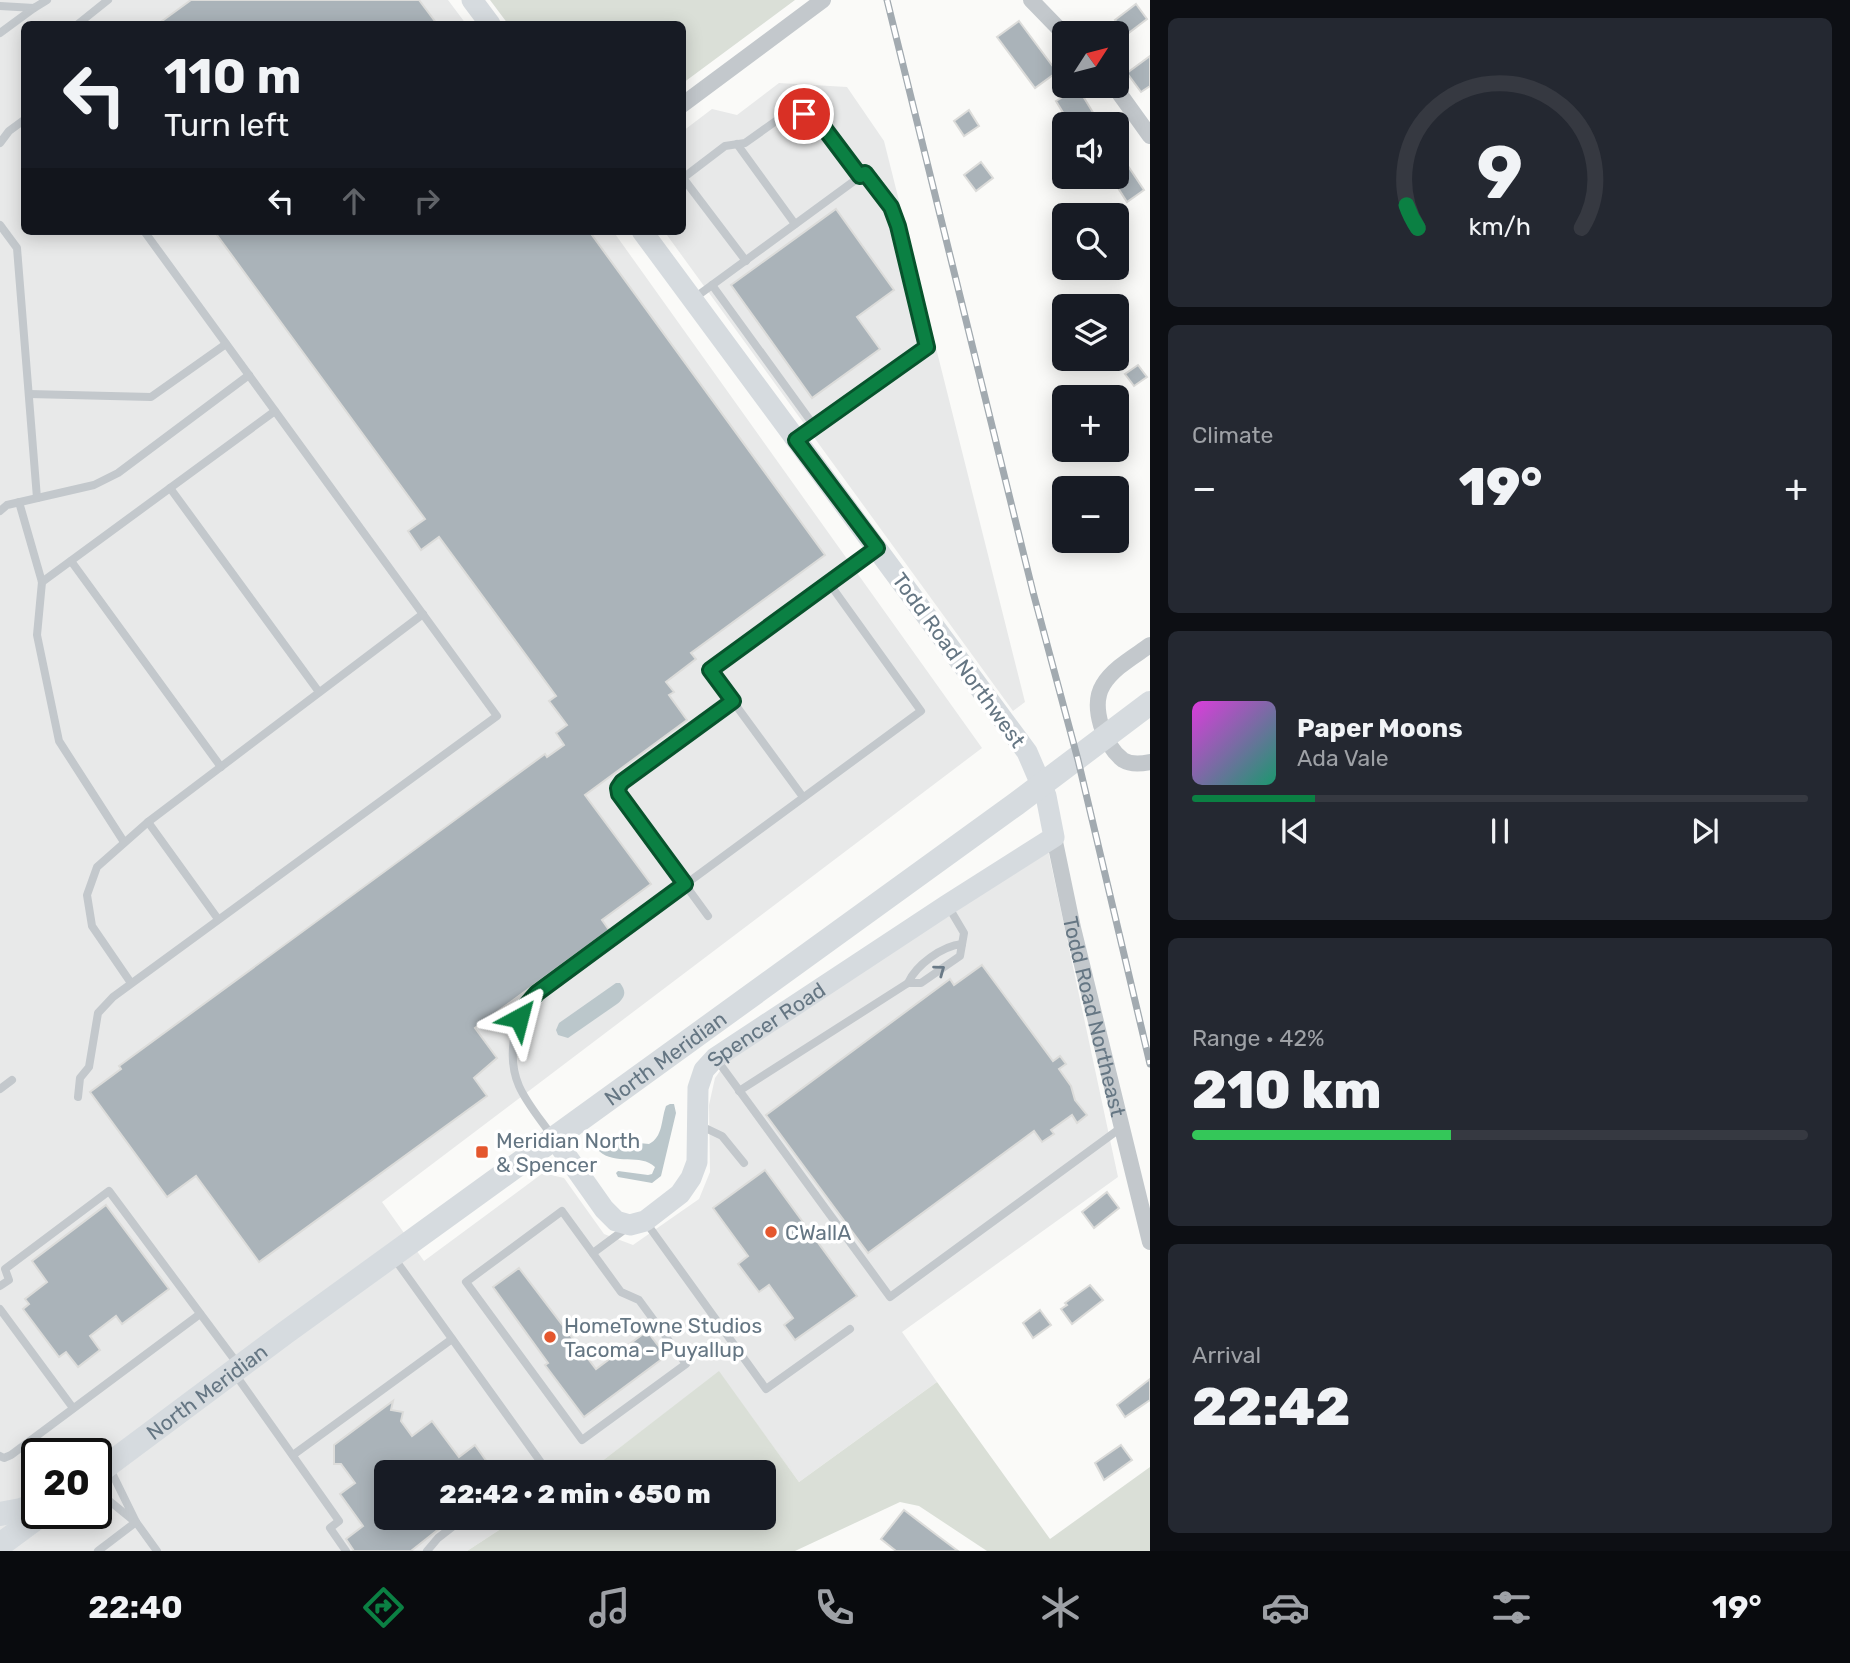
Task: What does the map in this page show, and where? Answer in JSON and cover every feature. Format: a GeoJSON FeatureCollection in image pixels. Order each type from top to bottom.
{"type":"FeatureCollection","features":[{"type":"Feature","properties":{"kind":"main road","name":"North Meridian"},"geometry":{"type":"LineString","coordinates":[[112,1463],[392,1255],[1016,804],[1146,706]]}},
{"type":"Feature","properties":{"kind":"main road"},"geometry":{"type":"LineString","coordinates":[[0,1514],[21,1510]]}},
{"type":"Feature","properties":{"kind":"main road"},"geometry":{"type":"LineString","coordinates":[[0,1545],[22,1529]]}},
{"type":"Feature","properties":{"kind":"street"},"geometry":{"type":"LineString","coordinates":[[472,0],[488,21]]}},
{"type":"Feature","properties":{"kind":"street"},"geometry":{"type":"LineString","coordinates":[[686,102],[823,0]]}},
{"type":"Feature","properties":{"kind":"street"},"geometry":{"type":"LineString","coordinates":[[1031,0],[1052,22]]}},
{"type":"Feature","properties":{"kind":"street"},"geometry":{"type":"LineString","coordinates":[[1123,98],[1150,136]]}},
{"type":"Feature","properties":{"kind":"street","name":"Todd Road Northwest"},"geometry":{"type":"LineString","coordinates":[[645,235],[1027,752],[1043,789]]}},
{"type":"Feature","properties":{"kind":"street"},"geometry":{"type":"LineString","coordinates":[[1150,645],[1112,674],[1104,683],[1097,701],[1100,722],[1117,754],[1125,761],[1140,764],[1150,762]]}},
{"type":"Feature","properties":{"kind":"street","name":"Todd Road Northeast"},"geometry":{"type":"LineString","coordinates":[[1043,789],[1073,928],[1150,1242]]}},
{"type":"Feature","properties":{"kind":"street","name":"Spencer Road"},"geometry":{"type":"LineString","coordinates":[[638,1223],[680,1194],[691,1178],[697,1161],[700,1080],[704,1070],[715,1058],[1054,838]]}},
{"type":"Feature","properties":{"kind":"street"},"geometry":{"type":"LineString","coordinates":[[554,1138],[604,1209],[616,1221],[638,1223]]}},
{"type":"Feature","properties":{"kind":"lane"},"geometry":{"type":"LineString","coordinates":[[0,33],[47,0]]}},
{"type":"Feature","properties":{"kind":"lane"},"geometry":{"type":"LineString","coordinates":[[82,21],[107,0]]}},
{"type":"Feature","properties":{"kind":"lane"},"geometry":{"type":"LineString","coordinates":[[0,6],[34,8]]}},
{"type":"Feature","properties":{"kind":"lane"},"geometry":{"type":"LineString","coordinates":[[686,176],[725,146],[745,143],[789,114],[804,114],[818,120],[860,176]]}},
{"type":"Feature","properties":{"kind":"lane"},"geometry":{"type":"LineString","coordinates":[[0,143],[9,131],[21,122]]}},
{"type":"Feature","properties":{"kind":"lane"},"geometry":{"type":"LineString","coordinates":[[737,144],[795,224]]}},
{"type":"Feature","properties":{"kind":"lane"},"geometry":{"type":"LineString","coordinates":[[693,299],[865,173],[891,207],[927,347],[796,440]]}},
{"type":"Feature","properties":{"kind":"lane"},"geometry":{"type":"LineString","coordinates":[[686,181],[746,261]]}},
{"type":"Feature","properties":{"kind":"lane"},"geometry":{"type":"LineString","coordinates":[[0,225],[17,248],[37,498]]}},
{"type":"Feature","properties":{"kind":"lane"},"geometry":{"type":"LineString","coordinates":[[78,1097],[80,1078],[89,1067],[98,1013],[113,997],[497,716],[147,235]]}},
{"type":"Feature","properties":{"kind":"lane"},"geometry":{"type":"LineString","coordinates":[[712,285],[815,426]]}},
{"type":"Feature","properties":{"kind":"lane"},"geometry":{"type":"LineString","coordinates":[[29,394],[151,397],[226,344]]}},
{"type":"Feature","properties":{"kind":"lane"},"geometry":{"type":"LineString","coordinates":[[0,511],[4,503],[94,485],[118,473],[249,375]]}},
{"type":"Feature","properties":{"kind":"lane"},"geometry":{"type":"LineString","coordinates":[[42,582],[275,411]]}},
{"type":"Feature","properties":{"kind":"lane"},"geometry":{"type":"LineString","coordinates":[[170,488],[319,692]]}},
{"type":"Feature","properties":{"kind":"lane"},"geometry":{"type":"LineString","coordinates":[[19,502],[42,582],[37,635],[59,741],[124,842]]}},
{"type":"Feature","properties":{"kind":"lane"},"geometry":{"type":"LineString","coordinates":[[803,797],[710,670],[877,548]]}},
{"type":"Feature","properties":{"kind":"lane"},"geometry":{"type":"LineString","coordinates":[[71,561],[221,767]]}},
{"type":"Feature","properties":{"kind":"lane"},"geometry":{"type":"LineString","coordinates":[[554,1138],[527,1100],[514,1070],[516,1028],[524,1008],[537,993],[921,710],[829,583]]}},
{"type":"Feature","properties":{"kind":"lane"},"geometry":{"type":"LineString","coordinates":[[131,983],[92,926],[87,895],[97,867],[148,822],[423,614]]}},
{"type":"Feature","properties":{"kind":"lane"},"geometry":{"type":"LineString","coordinates":[[708,915],[619,794],[618,788],[622,782],[733,701]]}},
{"type":"Feature","properties":{"kind":"lane"},"geometry":{"type":"LineString","coordinates":[[148,822],[218,919]]}},
{"type":"Feature","properties":{"kind":"lane"},"geometry":{"type":"LineString","coordinates":[[739,1091],[908,983],[921,983],[960,956],[964,940],[963,928],[947,905]]}},
{"type":"Feature","properties":{"kind":"lane"},"geometry":{"type":"LineString","coordinates":[[908,983],[913,971],[951,945],[961,944]]}},
{"type":"Feature","properties":{"kind":"lane"},"geometry":{"type":"LineString","coordinates":[[715,1058],[890,1297],[1122,1127]]}},
{"type":"Feature","properties":{"kind":"lane"},"geometry":{"type":"LineString","coordinates":[[697,1123],[722,1136],[744,1163]]}},
{"type":"Feature","properties":{"kind":"lane"},"geometry":{"type":"LineString","coordinates":[[0,1286],[9,1280],[5,1269],[109,1191],[200,1314],[339,1521],[330,1528],[346,1551]]}},
{"type":"Feature","properties":{"kind":"lane"},"geometry":{"type":"LineString","coordinates":[[562,1212],[593,1253],[621,1292],[639,1300],[686,1364],[582,1440],[466,1282],[562,1212]]}},
{"type":"Feature","properties":{"kind":"lane"},"geometry":{"type":"LineString","coordinates":[[593,1253],[638,1223],[766,1390],[850,1329]]}},
{"type":"Feature","properties":{"kind":"lane"},"geometry":{"type":"LineString","coordinates":[[392,1255],[539,1460]]}},
{"type":"Feature","properties":{"kind":"lane"},"geometry":{"type":"LineString","coordinates":[[0,1309],[73,1408]]}},
{"type":"Feature","properties":{"kind":"lane"},"geometry":{"type":"LineString","coordinates":[[0,1456],[4,1458],[11,1455],[200,1314]]}},
{"type":"Feature","properties":{"kind":"lane"},"geometry":{"type":"LineString","coordinates":[[293,1455],[452,1339]]}},
{"type":"Feature","properties":{"kind":"lane"},"geometry":{"type":"LineString","coordinates":[[112,1485],[157,1551]]}},
{"type":"Feature","properties":{"kind":"lane"},"geometry":{"type":"LineString","coordinates":[[112,1503],[136,1522]]}},
{"type":"Feature","properties":{"kind":"lane"},"geometry":{"type":"LineString","coordinates":[[98,1551],[136,1522]]}},
{"type":"Feature","properties":{"kind":"lane"},"geometry":{"type":"LineString","coordinates":[[427,1551],[448,1530]]}},
{"type":"Feature","properties":{"kind":"shaded area"},"geometry":{"type":"Polygon","coordinates":[[[0,0],[448,0],[464,21],[21,21],[21,235],[616,235],[982,748],[382,1202],[424,1261],[543,1173],[564,1178],[604,1234],[633,1245],[699,1199],[710,1172],[709,1105],[715,1078],[727,1061],[1048,850],[1118,1177],[902,1332],[937,1382],[799,1482],[719,1372],[604,1460],[374,1460],[374,1530],[499,1530],[467,1551],[0,1551],[0,0]]]}},
{"type":"Feature","properties":{"kind":"shaded area"},"geometry":{"type":"Polygon","coordinates":[[[490,0],[795,0],[686,81],[686,21],[506,21],[490,0]]]}},
{"type":"Feature","properties":{"kind":"shaded area"},"geometry":{"type":"Polygon","coordinates":[[[779,83],[847,87],[884,141],[1025,702],[1013,711],[667,235],[686,235],[686,129],[712,109],[737,115],[779,83]]]}},
{"type":"Feature","properties":{"kind":"shaded area"},"geometry":{"type":"Polygon","coordinates":[[[616,983],[620,983],[624,992],[617,1004],[568,1038],[558,1035],[556,1030],[559,1023],[616,983]]]}},
{"type":"Feature","properties":{"kind":"shaded area"},"geometry":{"type":"Polygon","coordinates":[[[674,1104],[676,1113],[661,1176],[652,1183],[618,1177],[618,1171],[652,1174],[655,1167],[643,1161],[605,1155],[599,1151],[599,1143],[609,1140],[649,1144],[657,1137],[666,1106],[674,1104]]]}},
{"type":"Feature","properties":{"kind":"shaded area"},"geometry":{"type":"Polygon","coordinates":[[[719,1371],[799,1482],[937,1382],[1050,1539],[1150,1467],[1150,1551],[987,1551],[919,1506],[900,1502],[795,1551],[467,1551],[499,1530],[776,1530],[776,1460],[604,1460],[719,1371]]]}},
{"type":"Feature","properties":{"kind":"building"},"geometry":{"type":"Polygon","coordinates":[[[191,0],[419,0],[435,21],[162,21],[191,0]]]}},
{"type":"Feature","properties":{"kind":"building"},"geometry":{"type":"Polygon","coordinates":[[[1136,4],[1147,19],[1129,33],[1129,21],[1115,20],[1136,4]]]}},
{"type":"Feature","properties":{"kind":"building"},"geometry":{"type":"Polygon","coordinates":[[[1019,21],[1052,65],[1052,76],[1035,88],[997,37],[1019,21]]]}},
{"type":"Feature","properties":{"kind":"building"},"geometry":{"type":"Polygon","coordinates":[[[1150,56],[1150,86],[1141,92],[1129,76],[1129,72],[1150,56]]]}},
{"type":"Feature","properties":{"kind":"building"},"geometry":{"type":"Polygon","coordinates":[[[1061,98],[1084,98],[1093,112],[1063,112],[1056,101],[1061,98]]]}},
{"type":"Feature","properties":{"kind":"building"},"geometry":{"type":"Polygon","coordinates":[[[969,110],[979,126],[964,136],[954,121],[969,110]]]}},
{"type":"Feature","properties":{"kind":"building"},"geometry":{"type":"Polygon","coordinates":[[[981,162],[993,178],[976,191],[964,175],[981,162]]]}},
{"type":"Feature","properties":{"kind":"building"},"geometry":{"type":"Polygon","coordinates":[[[1129,168],[1144,190],[1127,202],[1119,189],[1129,189],[1129,168]]]}},
{"type":"Feature","properties":{"kind":"building"},"geometry":{"type":"Polygon","coordinates":[[[836,209],[894,290],[857,317],[880,349],[812,398],[731,285],[836,209]]]}},
{"type":"Feature","properties":{"kind":"building"},"geometry":{"type":"Polygon","coordinates":[[[217,235],[592,235],[825,555],[691,653],[696,659],[666,682],[674,692],[669,695],[687,720],[585,795],[651,884],[602,920],[609,930],[475,1028],[497,1058],[474,1078],[487,1096],[259,1262],[196,1176],[167,1197],[90,1092],[121,1069],[119,1066],[545,754],[547,757],[564,745],[556,733],[567,725],[549,701],[556,696],[439,537],[421,550],[408,531],[425,519],[217,235]]]}},
{"type":"Feature","properties":{"kind":"building"},"geometry":{"type":"Polygon","coordinates":[[[1138,365],[1147,377],[1134,386],[1125,374],[1138,365]]]}},
{"type":"Feature","properties":{"kind":"building"},"geometry":{"type":"Polygon","coordinates":[[[982,965],[1053,1061],[1060,1056],[1066,1064],[1059,1069],[1071,1086],[1075,1100],[1087,1115],[1077,1123],[1072,1115],[1051,1130],[1054,1134],[1042,1142],[1034,1131],[868,1253],[766,1115],[950,979],[954,985],[982,965]]]}},
{"type":"Feature","properties":{"kind":"building","name":"CWallA"},"geometry":{"type":"Polygon","coordinates":[[[765,1170],[857,1296],[795,1340],[784,1325],[793,1318],[769,1285],[759,1292],[738,1264],[748,1256],[713,1208],[765,1170]]]}},
{"type":"Feature","properties":{"kind":"building"},"geometry":{"type":"Polygon","coordinates":[[[1107,1192],[1119,1208],[1094,1228],[1082,1212],[1107,1192]]]}},
{"type":"Feature","properties":{"kind":"building"},"geometry":{"type":"Polygon","coordinates":[[[106,1205],[169,1289],[122,1324],[116,1316],[90,1336],[100,1350],[78,1367],[66,1352],[59,1357],[23,1309],[29,1304],[25,1299],[47,1282],[32,1261],[106,1205]]]}},
{"type":"Feature","properties":{"kind":"building","name":"HomeTowne Studios Tacoma - Puyallup"},"geometry":{"type":"Polygon","coordinates":[[[519,1268],[596,1369],[647,1331],[666,1356],[584,1417],[545,1365],[548,1363],[493,1287],[519,1268]]]}},
{"type":"Feature","properties":{"kind":"building"},"geometry":{"type":"Polygon","coordinates":[[[1090,1285],[1103,1300],[1072,1324],[1061,1309],[1090,1285]]]}},
{"type":"Feature","properties":{"kind":"building"},"geometry":{"type":"Polygon","coordinates":[[[1040,1310],[1051,1325],[1033,1338],[1023,1323],[1040,1310]]]}},
{"type":"Feature","properties":{"kind":"building"},"geometry":{"type":"Polygon","coordinates":[[[1150,1379],[1150,1400],[1125,1417],[1117,1405],[1150,1379]]]}},
{"type":"Feature","properties":{"kind":"building"},"geometry":{"type":"Polygon","coordinates":[[[393,1401],[391,1410],[403,1412],[401,1421],[412,1436],[432,1421],[459,1457],[475,1445],[486,1460],[374,1460],[374,1530],[438,1530],[411,1551],[354,1551],[346,1539],[363,1526],[340,1494],[355,1483],[341,1464],[334,1464],[334,1445],[393,1401]]]}},
{"type":"Feature","properties":{"kind":"building"},"geometry":{"type":"Polygon","coordinates":[[[1121,1445],[1132,1460],[1104,1480],[1095,1463],[1121,1445]]]}},
{"type":"Feature","properties":{"kind":"building"},"geometry":{"type":"Polygon","coordinates":[[[904,1510],[958,1551],[896,1551],[881,1539],[904,1510]]]}},
{"type":"Feature","properties":{"kind":"railway"},"geometry":{"type":"LineString","coordinates":[[887,0],[1033,592],[1078,760],[1150,1064]]}},
{"type":"Feature","properties":{"kind":"place","name":"Meridian North & Spencer"},"geometry":{"type":"Point","coordinates":[482,1152]}},
{"type":"Feature","properties":{"kind":"place","name":"CWallA"},"geometry":{"type":"Point","coordinates":[771,1232]}},
{"type":"Feature","properties":{"kind":"place","name":"HomeTowne Studios Tacoma - Puyallup"},"geometry":{"type":"Point","coordinates":[550,1337]}},
{"type":"Feature","properties":{"kind":"route"},"geometry":{"type":"LineString","coordinates":[[519,1018],[537,993],[685,884],[619,794],[618,788],[622,782],[733,701],[710,670],[877,548],[796,440],[927,347],[891,207],[865,173],[860,176],[818,120],[804,114]]}}]}
